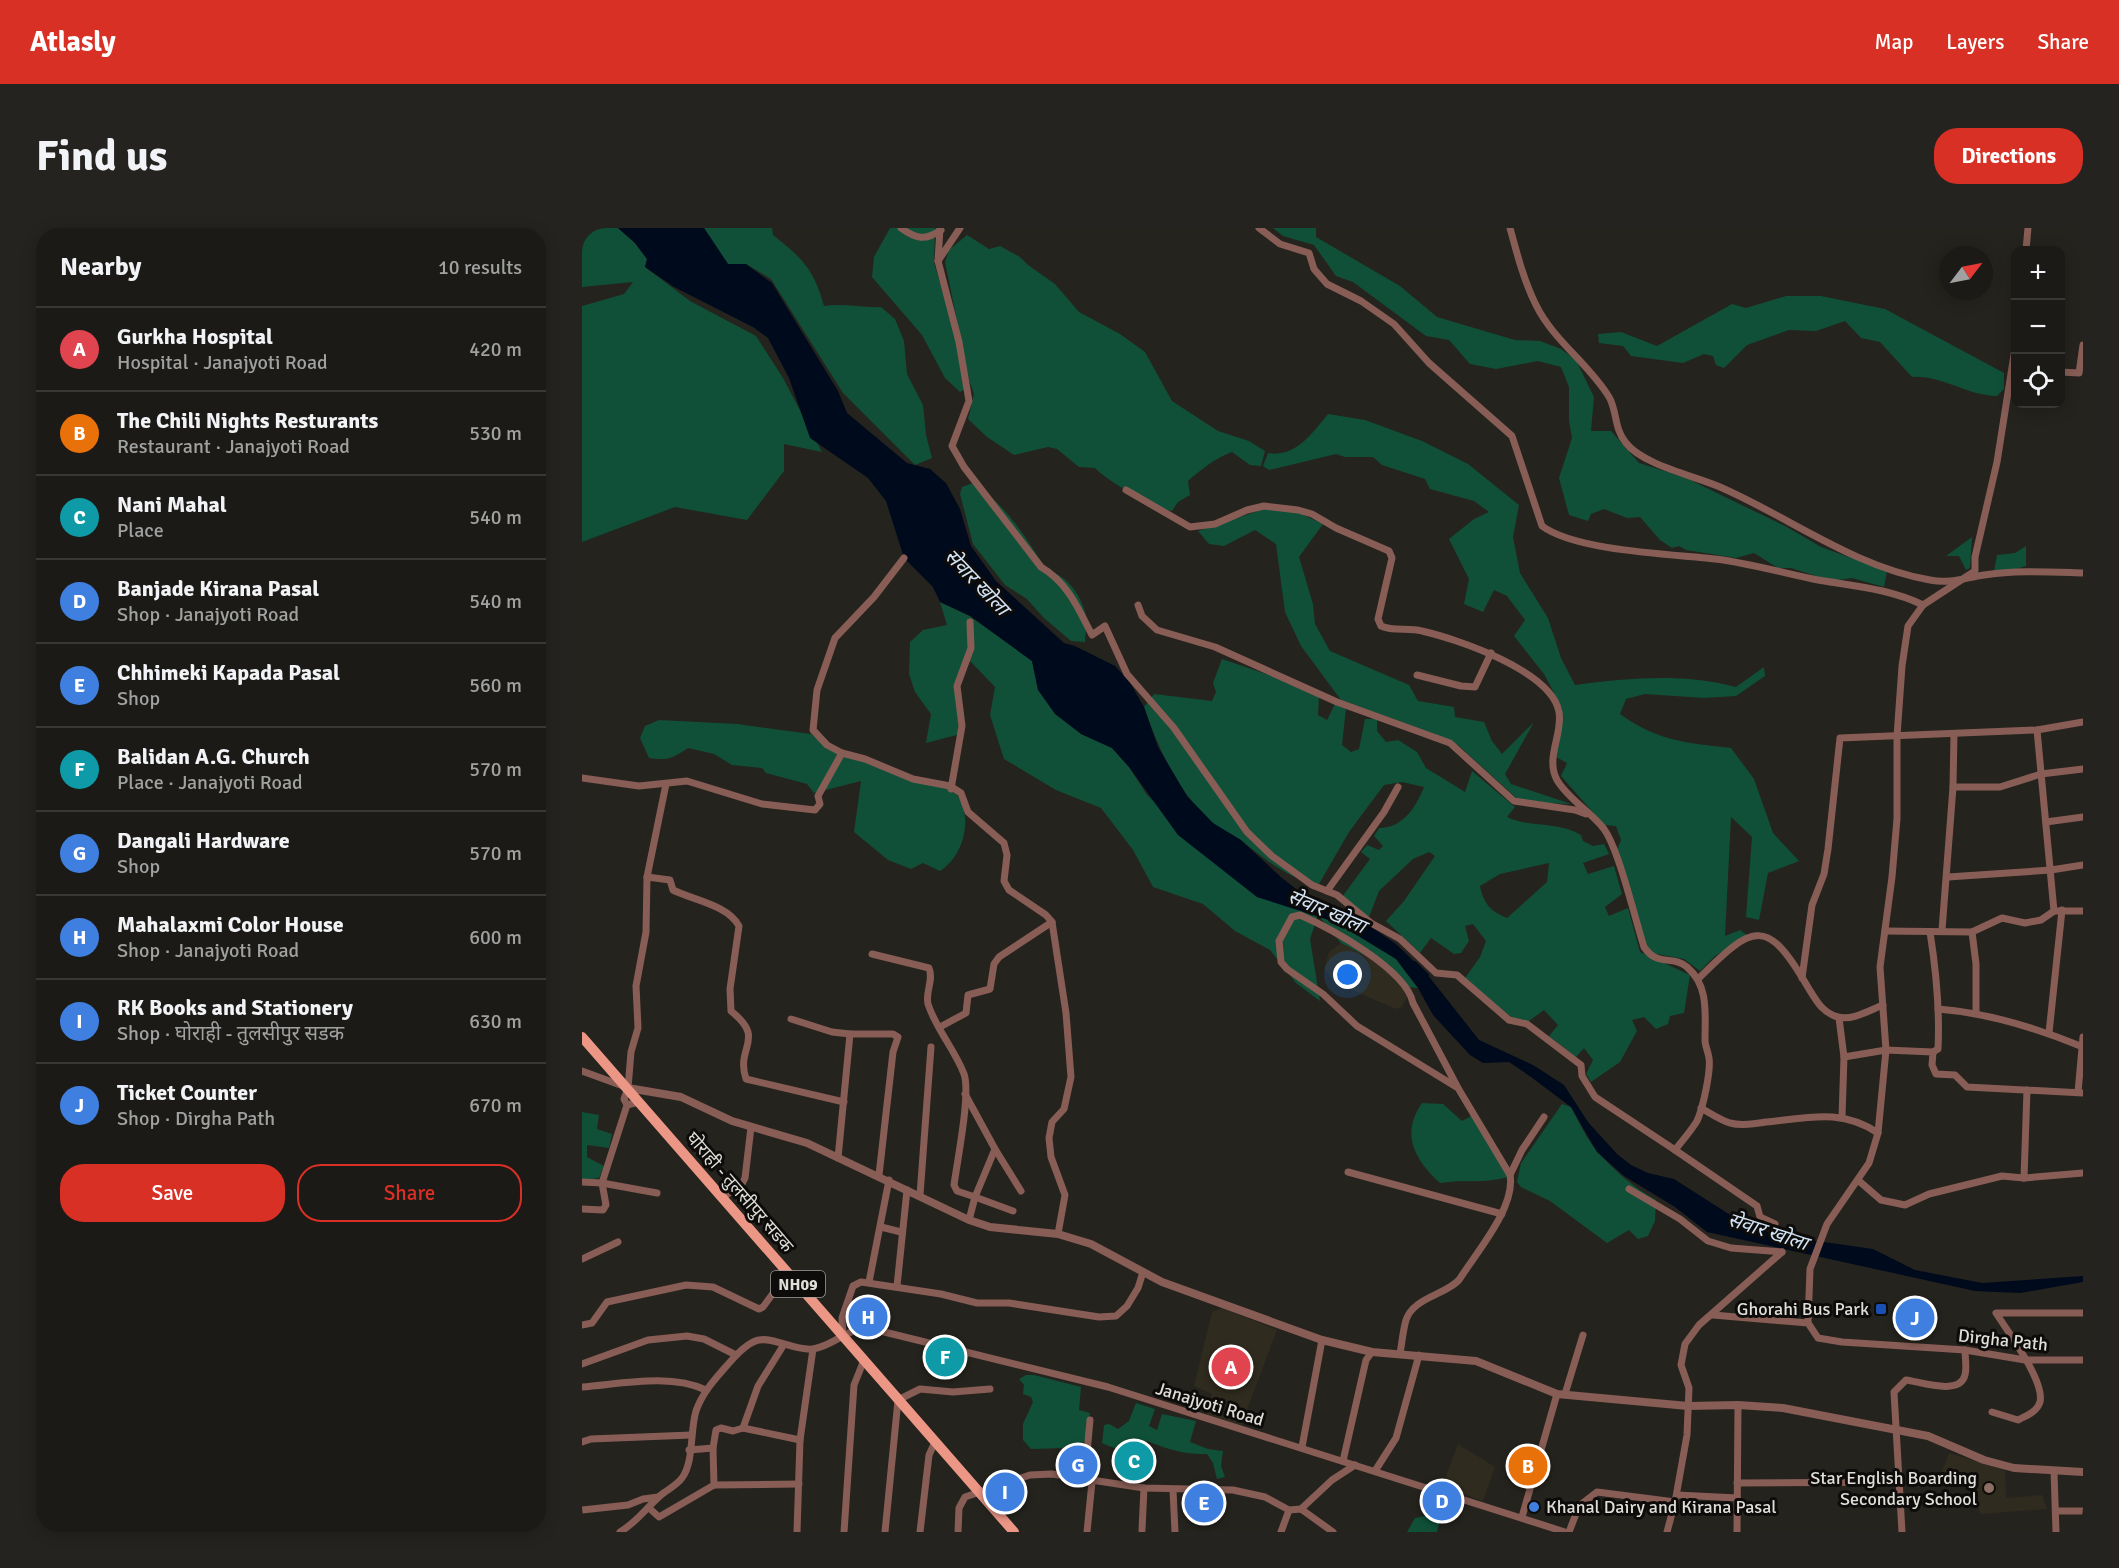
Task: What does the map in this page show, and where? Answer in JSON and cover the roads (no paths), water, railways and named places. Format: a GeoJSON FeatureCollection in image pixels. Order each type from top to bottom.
{"type":"FeatureCollection","features":[{"type":"Feature","properties":{"kind":"main road","name":"घोराही - तुलसीपुर सडक"},"geometry":{"type":"LineString","coordinates":[[582,1037],[1014,1532]]}},
{"type":"Feature","properties":{"kind":"street"},"geometry":{"type":"LineString","coordinates":[[901,228],[915,238],[928,238],[941,229]]}},
{"type":"Feature","properties":{"kind":"street"},"geometry":{"type":"LineString","coordinates":[[938,261],[960,228]]}},
{"type":"Feature","properties":{"kind":"street"},"geometry":{"type":"LineString","coordinates":[[1259,228],[1280,244],[1309,253],[1314,269],[1327,284],[1361,301],[1394,324],[1429,363],[1512,436],[1542,526],[1554,536],[1642,553],[1709,558],[1824,581],[1861,585],[1923,605]]}},
{"type":"Feature","properties":{"kind":"street"},"geometry":{"type":"LineString","coordinates":[[1510,228],[1518,258],[1536,306],[1611,400],[1615,422],[1626,444],[1646,458],[1721,487],[1816,537],[1887,567],[1930,580],[1959,582],[1982,575],[2018,572],[2083,573]]}},
{"type":"Feature","properties":{"kind":"street"},"geometry":{"type":"LineString","coordinates":[[2026,246],[2028,228]]}},
{"type":"Feature","properties":{"kind":"street"},"geometry":{"type":"LineString","coordinates":[[941,229],[938,261],[959,342],[969,401],[952,446],[964,467],[1041,567],[1056,576],[1068,588],[1092,635],[1105,626],[1127,674],[1174,728],[1247,832],[1272,856],[1312,885],[1336,895],[1371,923],[1400,939],[1436,974],[1457,975],[1509,1020],[1527,1024],[1581,1065],[1582,1076],[1595,1097],[1757,1206],[1760,1217],[1775,1224]]}},
{"type":"Feature","properties":{"kind":"street"},"geometry":{"type":"LineString","coordinates":[[2065,372],[2079,373],[2083,345]]}},
{"type":"Feature","properties":{"kind":"street"},"geometry":{"type":"LineString","coordinates":[[1713,1315],[1808,1323],[1810,1269],[1827,1224],[1847,1192],[1859,1181],[1869,1163],[1878,1132],[1886,1050],[1880,967],[1897,819],[1897,736],[1902,666],[1908,626],[1923,605],[1976,571],[1975,557],[1997,462],[2011,384]]}},
{"type":"Feature","properties":{"kind":"street"},"geometry":{"type":"LineString","coordinates":[[1126,490],[1190,527],[1215,524],[1247,510],[1264,506],[1312,514],[1336,528],[1389,551],[1392,558],[1378,619],[1381,626],[1388,629],[1419,630],[1491,653],[1537,681],[1554,700],[1560,712],[1553,765],[1557,779],[1606,832],[1644,947],[1650,955],[1667,962],[1685,965],[1698,979],[1706,1011],[1705,1043],[1709,1060],[1697,1120],[1675,1150]]}},
{"type":"Feature","properties":{"kind":"street"},"geometry":{"type":"LineString","coordinates":[[904,558],[874,597],[835,638],[816,690],[813,730],[827,745],[842,753],[865,759],[913,779],[950,786],[951,789],[961,793],[968,812],[1004,843],[1006,855],[1004,881],[1009,890],[1046,915],[1052,922],[1066,1013],[1071,1077],[1064,1109],[1052,1122],[1049,1138],[1051,1157],[1065,1195],[1058,1234]]}},
{"type":"Feature","properties":{"kind":"street"},"geometry":{"type":"LineString","coordinates":[[1138,604],[1142,616],[1157,630],[1215,647],[1336,702],[1450,743],[1514,801],[1575,810],[1590,816]]}},
{"type":"Feature","properties":{"kind":"street"},"geometry":{"type":"LineString","coordinates":[[951,789],[962,726],[957,686],[971,648],[970,622]]}},
{"type":"Feature","properties":{"kind":"street"},"geometry":{"type":"LineString","coordinates":[[1417,675],[1461,686],[1475,687],[1491,653]]}},
{"type":"Feature","properties":{"kind":"street"},"geometry":{"type":"LineString","coordinates":[[1802,978],[1812,905],[1824,874],[1827,857],[1840,738],[2037,730],[2083,722]]}},
{"type":"Feature","properties":{"kind":"street"},"geometry":{"type":"LineString","coordinates":[[2037,730],[2054,911]]}},
{"type":"Feature","properties":{"kind":"street"},"geometry":{"type":"LineString","coordinates":[[1942,930],[1948,877],[1954,734]]}},
{"type":"Feature","properties":{"kind":"street"},"geometry":{"type":"LineString","coordinates":[[582,778],[639,786],[687,781],[762,804],[815,810],[820,804],[818,796],[842,753]]}},
{"type":"Feature","properties":{"kind":"street"},"geometry":{"type":"LineString","coordinates":[[1953,787],[2000,787],[2041,774],[2083,769]]}},
{"type":"Feature","properties":{"kind":"street"},"geometry":{"type":"LineString","coordinates":[[582,1209],[603,1210],[606,1205],[602,1183],[627,1105],[624,1100],[628,1088],[631,1052],[638,1028],[636,986],[646,932],[647,877],[666,784]]}},
{"type":"Feature","properties":{"kind":"street"},"geometry":{"type":"LineString","coordinates":[[1327,891],[1384,812],[1398,787]]}},
{"type":"Feature","properties":{"kind":"street"},"geometry":{"type":"LineString","coordinates":[[2046,822],[2083,817]]}},
{"type":"Feature","properties":{"kind":"street"},"geometry":{"type":"LineString","coordinates":[[1948,877],[2051,870],[2083,865]]}},
{"type":"Feature","properties":{"kind":"street"},"geometry":{"type":"LineString","coordinates":[[647,877],[670,880],[673,890],[713,905],[735,918],[739,926],[730,989],[731,1011],[746,1023],[750,1032],[743,1070],[747,1079],[844,1102]]}},
{"type":"Feature","properties":{"kind":"street"},"geometry":{"type":"LineString","coordinates":[[2049,1033],[2062,910]]}},
{"type":"Feature","properties":{"kind":"street"},"geometry":{"type":"LineString","coordinates":[[1885,931],[1972,932],[2002,918],[2025,923],[2041,920],[2054,911],[2083,912]]}},
{"type":"Feature","properties":{"kind":"street"},"geometry":{"type":"LineString","coordinates":[[1400,1353],[1406,1318],[1412,1310],[1452,1287],[1459,1280],[1502,1214],[1512,1185],[1510,1175],[1458,1088],[1413,1003],[1411,993],[1402,982],[1370,955],[1300,915],[1292,917],[1279,941],[1281,962],[1287,969],[1323,994],[1357,1026],[1458,1088]]}},
{"type":"Feature","properties":{"kind":"street"},"geometry":{"type":"LineString","coordinates":[[940,1027],[966,1013],[968,995],[990,989],[994,964],[999,957],[1052,922]]}},
{"type":"Feature","properties":{"kind":"street"},"geometry":{"type":"LineString","coordinates":[[1844,1057],[1886,1050],[1933,1052],[1938,1049],[1938,1009],[1930,932]]}},
{"type":"Feature","properties":{"kind":"street"},"geometry":{"type":"LineString","coordinates":[[1972,932],[1976,964],[1976,1012]]}},
{"type":"Feature","properties":{"kind":"street"},"geometry":{"type":"LineString","coordinates":[[1698,979],[1725,953],[1756,934],[1772,939],[1788,955],[1820,1008],[1839,1018],[1856,1016],[1883,1005]]}},
{"type":"Feature","properties":{"kind":"street"},"geometry":{"type":"LineString","coordinates":[[872,954],[929,968],[931,974],[927,1000],[965,1076],[965,1094],[954,1185],[957,1191],[1013,1211]]}},
{"type":"Feature","properties":{"kind":"street"},"geometry":{"type":"LineString","coordinates":[[1938,1009],[1976,1012],[2049,1033],[2083,1047]]}},
{"type":"Feature","properties":{"kind":"street"},"geometry":{"type":"LineString","coordinates":[[1839,1018],[1844,1057],[1842,1117]]}},
{"type":"Feature","properties":{"kind":"street"},"geometry":{"type":"LineString","coordinates":[[791,1020],[832,1032],[893,1034],[898,1037],[893,1052],[879,1175]]}},
{"type":"Feature","properties":{"kind":"street"},"geometry":{"type":"LineString","coordinates":[[838,1158],[850,1034]]}},
{"type":"Feature","properties":{"kind":"street"},"geometry":{"type":"LineString","coordinates":[[1933,1052],[1932,1065],[1936,1074],[1955,1075],[1967,1088],[2080,1093],[2083,1037]]}},
{"type":"Feature","properties":{"kind":"street"},"geometry":{"type":"LineString","coordinates":[[920,1195],[931,1047]]}},
{"type":"Feature","properties":{"kind":"street"},"geometry":{"type":"LineString","coordinates":[[582,1071],[628,1088],[681,1096],[732,1121],[807,1143],[879,1175],[969,1220],[990,1227],[1058,1234],[1090,1244],[1162,1282],[1322,1340],[1372,1352],[1476,1361],[1561,1394],[1688,1406],[1738,1405],[1784,1408],[1928,1436],[1984,1460],[2014,1468],[2083,1472]]}},
{"type":"Feature","properties":{"kind":"street"},"geometry":{"type":"LineString","coordinates":[[2024,1178],[2027,1090]]}},
{"type":"Feature","properties":{"kind":"street"},"geometry":{"type":"LineString","coordinates":[[965,1094],[1020,1191]]}},
{"type":"Feature","properties":{"kind":"street"},"geometry":{"type":"LineString","coordinates":[[627,1105],[639,1102]]}},
{"type":"Feature","properties":{"kind":"street"},"geometry":{"type":"LineString","coordinates":[[1701,1108],[1730,1123],[1747,1125],[1824,1116],[1842,1117],[1861,1121],[1878,1132]]}},
{"type":"Feature","properties":{"kind":"street"},"geometry":{"type":"LineString","coordinates":[[1510,1175],[1521,1150],[1544,1117]]}},
{"type":"Feature","properties":{"kind":"street"},"geometry":{"type":"LineString","coordinates":[[722,1197],[742,1184],[745,1178],[751,1127]]}},
{"type":"Feature","properties":{"kind":"street"},"geometry":{"type":"LineString","coordinates":[[969,1220],[975,1197],[995,1149]]}},
{"type":"Feature","properties":{"kind":"street"},"geometry":{"type":"LineString","coordinates":[[1348,1172],[1502,1214]]}},
{"type":"Feature","properties":{"kind":"street"},"geometry":{"type":"LineString","coordinates":[[1859,1181],[1881,1200],[1905,1205],[1929,1194],[2002,1176],[2024,1178],[2083,1173]]}},
{"type":"Feature","properties":{"kind":"street"},"geometry":{"type":"LineString","coordinates":[[869,1282],[889,1180]]}},
{"type":"Feature","properties":{"kind":"street"},"geometry":{"type":"LineString","coordinates":[[582,1182],[602,1183],[657,1193]]}},
{"type":"Feature","properties":{"kind":"street"},"geometry":{"type":"LineString","coordinates":[[1629,1189],[1680,1220],[1708,1241],[1731,1248],[1782,1252],[1699,1325],[1685,1344],[1682,1365],[1689,1388],[1687,1435],[1676,1499],[1667,1532]]}},
{"type":"Feature","properties":{"kind":"street"},"geometry":{"type":"LineString","coordinates":[[897,1286],[907,1190]]}},
{"type":"Feature","properties":{"kind":"street"},"geometry":{"type":"LineString","coordinates":[[881,1227],[901,1232]]}},
{"type":"Feature","properties":{"kind":"street"},"geometry":{"type":"LineString","coordinates":[[582,1259],[618,1242]]}},
{"type":"Feature","properties":{"kind":"street"},"geometry":{"type":"LineString","coordinates":[[843,1335],[842,1318],[853,1286],[861,1281],[977,1303],[1009,1303],[1099,1317],[1116,1316],[1127,1306],[1138,1288],[1143,1272]]}},
{"type":"Feature","properties":{"kind":"street"},"geometry":{"type":"LineString","coordinates":[[582,1325],[592,1323],[607,1302],[686,1285],[712,1287],[759,1309],[763,1307],[788,1273]]}},
{"type":"Feature","properties":{"kind":"street"},"geometry":{"type":"LineString","coordinates":[[1992,1412],[2018,1420],[2032,1413],[2040,1403],[2040,1389],[1996,1313],[2083,1313]]}},
{"type":"Feature","properties":{"kind":"street","name":"Dirgha Path"},"geometry":{"type":"LineString","coordinates":[[1808,1323],[1818,1338],[1834,1341],[1965,1350],[2025,1360],[2083,1360]]}},
{"type":"Feature","properties":{"kind":"street","name":"Janajyoti Road"},"geometry":{"type":"LineString","coordinates":[[813,1349],[854,1329],[880,1330],[1108,1387],[1567,1532]]}},
{"type":"Feature","properties":{"kind":"street"},"geometry":{"type":"LineString","coordinates":[[1522,1517],[1561,1394],[1583,1335]]}},
{"type":"Feature","properties":{"kind":"street"},"geometry":{"type":"LineString","coordinates":[[582,1364],[648,1340],[687,1336],[704,1339],[736,1355]]}},
{"type":"Feature","properties":{"kind":"street"},"geometry":{"type":"LineString","coordinates":[[620,1532],[634,1524],[658,1497],[682,1478],[689,1461],[691,1435],[697,1410],[706,1390],[736,1355],[753,1341],[762,1339],[783,1346],[813,1349],[801,1440],[797,1532]]}},
{"type":"Feature","properties":{"kind":"street"},"geometry":{"type":"LineString","coordinates":[[1302,1447],[1322,1340]]}},
{"type":"Feature","properties":{"kind":"street"},"geometry":{"type":"LineString","coordinates":[[743,1428],[758,1386],[783,1346]]}},
{"type":"Feature","properties":{"kind":"street"},"geometry":{"type":"LineString","coordinates":[[1902,1532],[1894,1392],[1906,1380],[1951,1388],[1960,1383],[1965,1376],[1965,1350]]}},
{"type":"Feature","properties":{"kind":"street"},"geometry":{"type":"LineString","coordinates":[[1343,1461],[1366,1360],[1372,1352]]}},
{"type":"Feature","properties":{"kind":"street"},"geometry":{"type":"LineString","coordinates":[[1375,1471],[1395,1438],[1419,1355]]}},
{"type":"Feature","properties":{"kind":"street"},"geometry":{"type":"LineString","coordinates":[[844,1532],[854,1385],[864,1360]]}},
{"type":"Feature","properties":{"kind":"street"},"geometry":{"type":"LineString","coordinates":[[582,1387],[659,1382],[694,1385],[706,1390]]}},
{"type":"Feature","properties":{"kind":"street"},"geometry":{"type":"LineString","coordinates":[[885,1532],[898,1400],[920,1389],[953,1392],[990,1389]]}},
{"type":"Feature","properties":{"kind":"street"},"geometry":{"type":"LineString","coordinates":[[1737,1532],[1738,1405]]}},
{"type":"Feature","properties":{"kind":"street"},"geometry":{"type":"LineString","coordinates":[[1088,1532],[1092,1482],[1087,1453],[1090,1420]]}},
{"type":"Feature","properties":{"kind":"street"},"geometry":{"type":"LineString","coordinates":[[714,1485],[713,1449],[718,1428],[733,1431],[743,1428],[768,1436],[801,1440]]}},
{"type":"Feature","properties":{"kind":"street"},"geometry":{"type":"LineString","coordinates":[[582,1443],[591,1440],[691,1435]]}},
{"type":"Feature","properties":{"kind":"street"},"geometry":{"type":"LineString","coordinates":[[920,1532],[929,1455],[935,1443]]}},
{"type":"Feature","properties":{"kind":"street"},"geometry":{"type":"LineString","coordinates":[[689,1450],[713,1449]]}},
{"type":"Feature","properties":{"kind":"street"},"geometry":{"type":"LineString","coordinates":[[958,1532],[961,1502],[971,1493],[1030,1475],[1052,1474],[1092,1482],[1144,1488],[1233,1490],[1265,1497],[1289,1510],[1301,1509],[1332,1480],[1355,1465]]}},
{"type":"Feature","properties":{"kind":"street"},"geometry":{"type":"LineString","coordinates":[[2054,1471],[2056,1532]]}},
{"type":"Feature","properties":{"kind":"street"},"geometry":{"type":"LineString","coordinates":[[1737,1483],[1900,1482]]}},
{"type":"Feature","properties":{"kind":"street"},"geometry":{"type":"LineString","coordinates":[[649,1508],[659,1517],[714,1485],[799,1484]]}},
{"type":"Feature","properties":{"kind":"street"},"geometry":{"type":"LineString","coordinates":[[1142,1530],[1144,1488]]}},
{"type":"Feature","properties":{"kind":"street"},"geometry":{"type":"LineString","coordinates":[[1173,1490],[1175,1532]]}},
{"type":"Feature","properties":{"kind":"street"},"geometry":{"type":"LineString","coordinates":[[1567,1532],[1579,1506],[1597,1492],[1676,1499],[1737,1498]]}},
{"type":"Feature","properties":{"kind":"street"},"geometry":{"type":"LineString","coordinates":[[582,1510],[628,1505],[643,1498],[658,1497]]}},
{"type":"Feature","properties":{"kind":"street"},"geometry":{"type":"LineString","coordinates":[[1301,1509],[1333,1532]]}},
{"type":"Feature","properties":{"kind":"street"},"geometry":{"type":"LineString","coordinates":[[1281,1532],[1289,1510]]}},
{"type":"Feature","properties":{"kind":"street"},"geometry":{"type":"LineString","coordinates":[[2057,1511],[2083,1511]]}},
{"type":"Feature","properties":{"kind":"street"},"geometry":{"type":"LineString","coordinates":[[633,1532],[634,1524]]}},
{"type":"Feature","properties":{"kind":"water"},"geometry":{"type":"Polygon","coordinates":[[[618,228],[704,228],[728,264],[746,264],[772,283],[838,391],[847,413],[907,463],[930,469],[946,483],[960,509],[971,546],[996,581],[1064,643],[1115,666],[1129,681],[1144,707],[1158,747],[1187,796],[1213,823],[1241,840],[1282,878],[1314,903],[1355,916],[1396,944],[1427,974],[1479,1040],[1533,1065],[1564,1085],[1588,1122],[1617,1154],[1631,1165],[1648,1173],[1674,1179],[1749,1227],[1789,1237],[1873,1249],[1915,1270],[1982,1283],[2083,1276],[2083,1282],[2020,1293],[1975,1291],[1707,1232],[1675,1207],[1624,1176],[1597,1152],[1571,1107],[1509,1062],[1483,1063],[1470,1055],[1433,1015],[1418,988],[1396,959],[1335,922],[1257,897],[1178,835],[1129,767],[1112,748],[1081,734],[1055,714],[1038,690],[1032,661],[970,616],[940,602],[933,587],[904,558],[886,501],[868,478],[810,438],[789,378],[768,338],[753,327],[674,287],[645,267],[647,259],[635,243],[618,228]]]}},
{"type":"Feature","properties":{"kind":"waterway","name":"सेवार खोला"},"geometry":{"type":"LineString","coordinates":[[1415,962],[1428,975]]}},
{"type":"Feature","properties":{"kind":"place","name":"Ghorahi Bus Park"},"geometry":{"type":"Point","coordinates":[1881,1309]}},
{"type":"Feature","properties":{"kind":"place","name":"Mahalaxmi Color House"},"geometry":{"type":"Point","coordinates":[868,1317]}},
{"type":"Feature","properties":{"kind":"place","name":"Ticket Counter"},"geometry":{"type":"Point","coordinates":[1915,1318]}},
{"type":"Feature","properties":{"kind":"place","name":"Balidan A.G. Church"},"geometry":{"type":"Point","coordinates":[945,1357]}},
{"type":"Feature","properties":{"kind":"place","name":"Gurkha Hospital"},"geometry":{"type":"Point","coordinates":[1231,1367]}},
{"type":"Feature","properties":{"kind":"place","name":"Nani Mahal"},"geometry":{"type":"Point","coordinates":[1134,1461]}},
{"type":"Feature","properties":{"kind":"place","name":"Dangali Hardware"},"geometry":{"type":"Point","coordinates":[1078,1465]}},
{"type":"Feature","properties":{"kind":"place","name":"The Chili Nights Resturants"},"geometry":{"type":"Point","coordinates":[1528,1466]}},
{"type":"Feature","properties":{"kind":"place","name":"Star English Boarding Secondary School"},"geometry":{"type":"Point","coordinates":[1989,1488]}},
{"type":"Feature","properties":{"kind":"place","name":"RK Books and Stationery"},"geometry":{"type":"Point","coordinates":[1005,1492]}},
{"type":"Feature","properties":{"kind":"place","name":"Banjade Kirana Pasal"},"geometry":{"type":"Point","coordinates":[1442,1501]}},
{"type":"Feature","properties":{"kind":"place","name":"Chhimeki Kapada Pasal"},"geometry":{"type":"Point","coordinates":[1204,1503]}},
{"type":"Feature","properties":{"kind":"place","name":"Khanal Dairy and Kirana Pasal"},"geometry":{"type":"Point","coordinates":[1534,1507]}}]}
